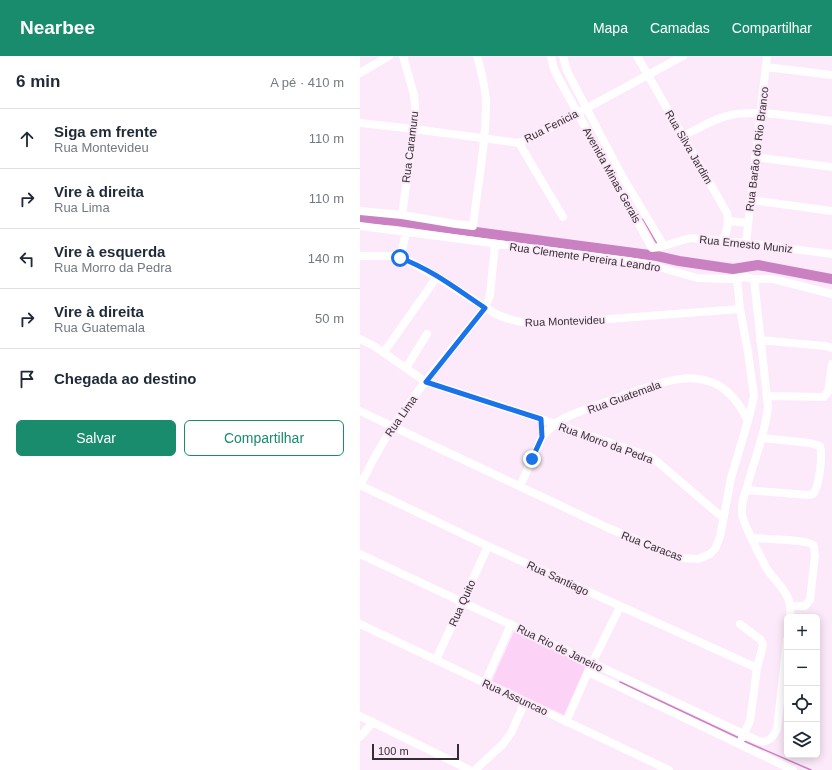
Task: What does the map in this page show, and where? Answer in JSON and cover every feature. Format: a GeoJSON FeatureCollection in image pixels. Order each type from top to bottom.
{"type":"FeatureCollection","features":[{"type":"Feature","properties":{"kind":"street"},"geometry":{"type":"LineString","coordinates":[[360,73],[389,56]]}},
{"type":"Feature","properties":{"kind":"street","name":"Rua Caramuru"},"geometry":{"type":"LineString","coordinates":[[402,215],[414,129],[415,107],[414,95],[403,56]]}},
{"type":"Feature","properties":{"kind":"street"},"geometry":{"type":"LineString","coordinates":[[360,211],[402,215],[473,226],[484,139],[486,100],[482,72],[477,56]]}},
{"type":"Feature","properties":{"kind":"street","name":"Avenida Minas Gerais"},"geometry":{"type":"LineString","coordinates":[[551,56],[554,69],[622,176],[659,247]]}},
{"type":"Feature","properties":{"kind":"street","name":"Avenida Minas Gerais"},"geometry":{"type":"LineString","coordinates":[[563,56],[582,111]]}},
{"type":"Feature","properties":{"kind":"street","name":"Rua Silva Jardim"},"geometry":{"type":"LineString","coordinates":[[637,56],[723,207],[728,221]]}},
{"type":"Feature","properties":{"kind":"street","name":"Rua Fenicia"},"geometry":{"type":"LineString","coordinates":[[360,123],[518,144],[683,56]]}},
{"type":"Feature","properties":{"kind":"street","name":"Rua Barão do Rio Branco"},"geometry":{"type":"LineString","coordinates":[[746,243],[767,56]]}},
{"type":"Feature","properties":{"kind":"street"},"geometry":{"type":"LineString","coordinates":[[766,67],[832,76]]}},
{"type":"Feature","properties":{"kind":"street"},"geometry":{"type":"LineString","coordinates":[[683,136],[718,119],[729,115],[742,113],[761,113],[832,121]]}},
{"type":"Feature","properties":{"kind":"street"},"geometry":{"type":"LineString","coordinates":[[518,144],[563,217]]}},
{"type":"Feature","properties":{"kind":"street"},"geometry":{"type":"LineString","coordinates":[[755,157],[832,167]]}},
{"type":"Feature","properties":{"kind":"street"},"geometry":{"type":"LineString","coordinates":[[751,200],[832,211]]}},
{"type":"Feature","properties":{"kind":"street"},"geometry":{"type":"LineString","coordinates":[[723,240],[728,227],[728,221],[748,223]]}},
{"type":"Feature","properties":{"kind":"street","name":"Rua Clemente Pereira Leandro"},"geometry":{"type":"LineString","coordinates":[[360,226],[628,261],[652,265],[697,278],[737,279],[745,277],[754,279],[773,279],[832,294]]}},
{"type":"Feature","properties":{"kind":"street"},"geometry":{"type":"LineString","coordinates":[[400,258],[406,233]]}},
{"type":"Feature","properties":{"kind":"street","name":"Rua Ernesto Muniz"},"geometry":{"type":"LineString","coordinates":[[659,247],[690,238],[723,240],[832,254]]}},
{"type":"Feature","properties":{"kind":"street","name":"Rua Lima"},"geometry":{"type":"LineString","coordinates":[[360,485],[381,444],[393,426],[485,308],[490,295],[495,244]]}},
{"type":"Feature","properties":{"kind":"street","name":"Rua Montevideu"},"geometry":{"type":"LineString","coordinates":[[360,256],[381,255],[400,258],[417,265],[485,308],[506,319],[528,324],[740,309]]}},
{"type":"Feature","properties":{"kind":"street"},"geometry":{"type":"LineString","coordinates":[[384,352],[437,277]]}},
{"type":"Feature","properties":{"kind":"street","name":"Rua Caracas"},"geometry":{"type":"LineString","coordinates":[[360,411],[608,528],[676,556],[687,559],[698,559],[706,556],[715,549],[720,537],[731,478],[754,396],[740,309],[737,279]]}},
{"type":"Feature","properties":{"kind":"street"},"geometry":{"type":"LineString","coordinates":[[754,279],[767,396],[767,416],[762,438],[743,500],[742,516],[763,561],[788,598],[791,606],[790,614]]}},
{"type":"Feature","properties":{"kind":"street"},"geometry":{"type":"LineString","coordinates":[[406,368],[427,334]]}},
{"type":"Feature","properties":{"kind":"street","name":"Rua Morro da Pedra"},"geometry":{"type":"LineString","coordinates":[[360,339],[384,352],[426,382],[541,419],[651,458],[723,518]]}},
{"type":"Feature","properties":{"kind":"street"},"geometry":{"type":"LineString","coordinates":[[760,340],[825,346],[832,348]]}},
{"type":"Feature","properties":{"kind":"street"},"geometry":{"type":"LineString","coordinates":[[767,396],[824,397],[828,392],[832,364]]}},
{"type":"Feature","properties":{"kind":"street","name":"Rua Guatemala"},"geometry":{"type":"LineString","coordinates":[[520,486],[542,437],[555,424],[643,389],[673,380],[689,377],[709,381],[729,392],[742,408],[748,421]]}},
{"type":"Feature","properties":{"kind":"street","name":"Rua Morro da Pedra"},"geometry":{"type":"LineString","coordinates":[[541,419],[542,437]]}},
{"type":"Feature","properties":{"kind":"street"},"geometry":{"type":"LineString","coordinates":[[746,490],[808,495],[813,494],[817,487],[821,454],[820,446],[810,443],[762,438]]}},
{"type":"Feature","properties":{"kind":"street","name":"Rua Santiago"},"geometry":{"type":"LineString","coordinates":[[360,485],[488,546],[757,668]]}},
{"type":"Feature","properties":{"kind":"street"},"geometry":{"type":"LineString","coordinates":[[752,538],[804,541],[812,545],[814,548],[810,600],[805,606],[791,606]]}},
{"type":"Feature","properties":{"kind":"street","name":"Rua Quito"},"geometry":{"type":"LineString","coordinates":[[436,660],[488,546]]}},
{"type":"Feature","properties":{"kind":"street","name":"Rua Rio de Janeiro"},"geometry":{"type":"LineString","coordinates":[[360,554],[592,663],[741,739],[793,770]]}},
{"type":"Feature","properties":{"kind":"street"},"geometry":{"type":"LineString","coordinates":[[566,722],[592,663],[620,606]]}},
{"type":"Feature","properties":{"kind":"street","name":"Rua Assuncao"},"geometry":{"type":"LineString","coordinates":[[360,624],[669,770]]}},
{"type":"Feature","properties":{"kind":"street"},"geometry":{"type":"LineString","coordinates":[[485,683],[511,624]]}},
{"type":"Feature","properties":{"kind":"street"},"geometry":{"type":"LineString","coordinates":[[740,624],[762,642],[751,716],[748,726],[741,739]]}},
{"type":"Feature","properties":{"kind":"street"},"geometry":{"type":"LineString","coordinates":[[783,708],[787,650]]}},
{"type":"Feature","properties":{"kind":"street","name":"Rua Rio de Janeiro"},"geometry":{"type":"LineString","coordinates":[[588,672],[741,739],[761,742],[772,738],[777,729],[783,708]]}},
{"type":"Feature","properties":{"kind":"street"},"geometry":{"type":"LineString","coordinates":[[475,770],[503,744],[511,733],[525,702]]}},
{"type":"Feature","properties":{"kind":"street"},"geometry":{"type":"LineString","coordinates":[[360,716],[470,770]]}},
{"type":"Feature","properties":{"kind":"street"},"geometry":{"type":"LineString","coordinates":[[360,737],[373,722]]}},
{"type":"Feature","properties":{"kind":"shaded area"},"geometry":{"type":"Polygon","coordinates":[[[514,632],[586,665],[564,715],[492,681],[514,632]]]}},
{"type":"Feature","properties":{"kind":"waterway"},"geometry":{"type":"LineString","coordinates":[[360,218],[397,221],[657,256],[679,261],[733,269],[758,265],[832,279]]}},
{"type":"Feature","properties":{"kind":"waterway"},"geometry":{"type":"LineString","coordinates":[[643,219],[657,244]]}},
{"type":"Feature","properties":{"kind":"waterway"},"geometry":{"type":"LineString","coordinates":[[657,250],[657,256]]}},
{"type":"Feature","properties":{"kind":"waterway"},"geometry":{"type":"LineString","coordinates":[[620,682],[739,738]]}},
{"type":"Feature","properties":{"kind":"waterway"},"geometry":{"type":"LineString","coordinates":[[744,741],[811,770]]}},
{"type":"Feature","properties":{"kind":"route"},"geometry":{"type":"LineString","coordinates":[[400,258],[417,265],[485,308],[426,382],[541,419],[542,437],[532,459]]}}]}
